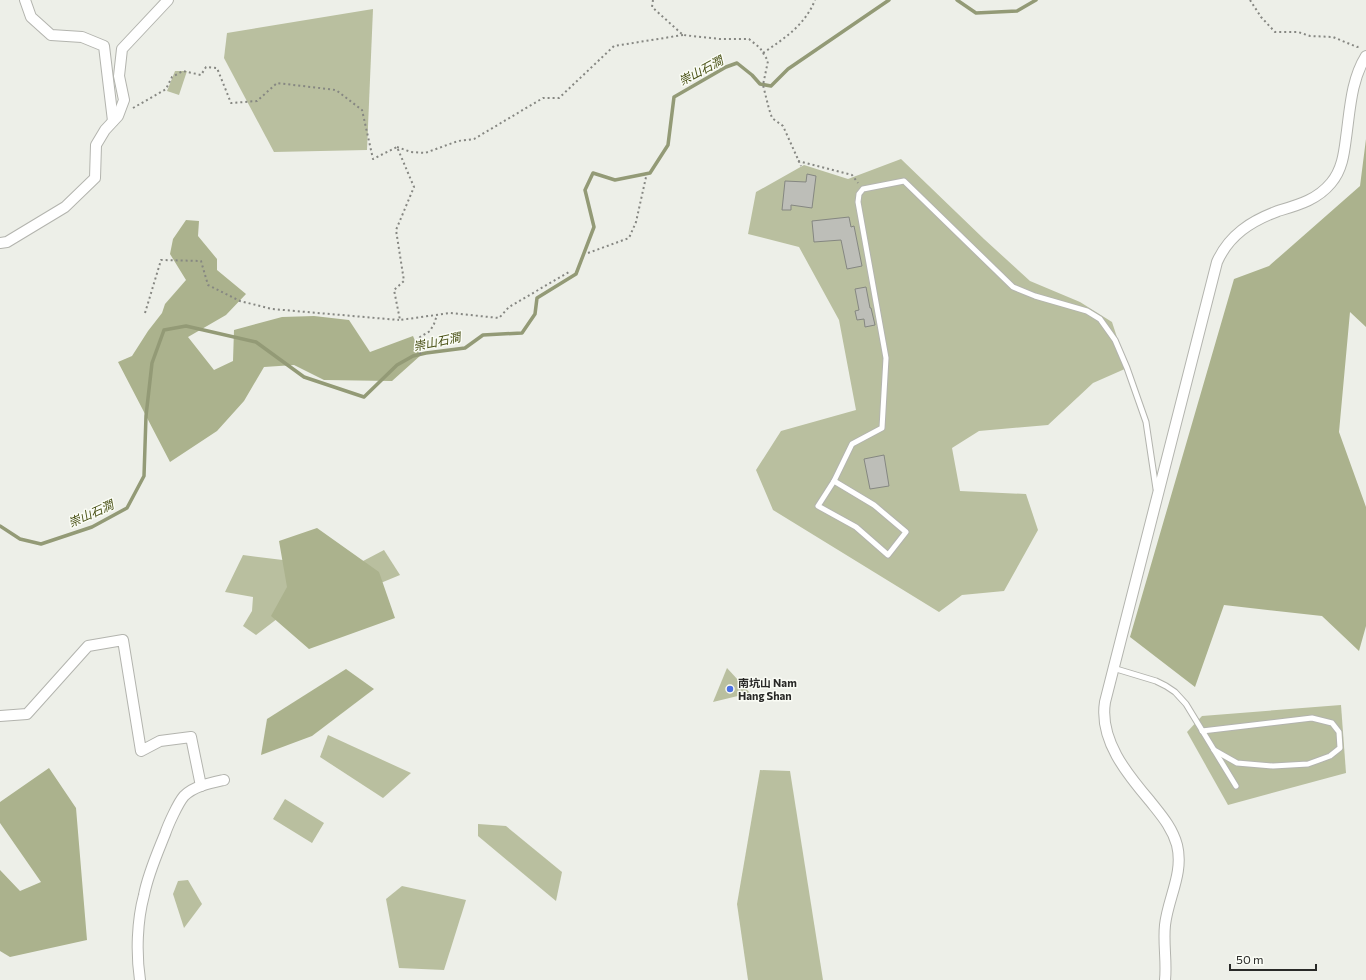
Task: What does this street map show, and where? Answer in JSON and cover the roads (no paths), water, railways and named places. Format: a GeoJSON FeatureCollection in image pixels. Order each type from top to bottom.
{"type":"FeatureCollection","features":[{"type":"Feature","properties":{"kind":"street"},"geometry":{"type":"LineString","coordinates":[[25,0],[32,17],[51,35],[82,37],[104,46],[115,119]]}},
{"type":"Feature","properties":{"kind":"street"},"geometry":{"type":"LineString","coordinates":[[0,244],[7,242],[65,207],[95,178],[96,145],[105,130],[115,119],[124,100],[119,76],[122,49],[168,0]]}},
{"type":"Feature","properties":{"kind":"street"},"geometry":{"type":"LineString","coordinates":[[1165,980],[1165,925],[1178,873],[1177,846],[1173,833],[1166,822],[1120,763],[1107,732],[1103,717],[1103,710],[1214,271],[1221,254],[1230,240],[1246,226],[1267,216],[1309,201],[1320,194],[1331,183],[1341,164],[1354,86],[1360,67],[1366,56]]}},
{"type":"Feature","properties":{"kind":"street"},"geometry":{"type":"LineString","coordinates":[[0,716],[27,714],[88,646],[123,640],[141,751],[160,741],[191,737],[201,786]]}},
{"type":"Feature","properties":{"kind":"street"},"geometry":{"type":"LineString","coordinates":[[140,980],[138,966],[138,934],[143,895],[170,822],[184,796],[201,786],[224,780]]}},
{"type":"Feature","properties":{"kind":"lane"},"geometry":{"type":"LineString","coordinates":[[834,481],[874,505],[906,532],[888,555],[856,527],[818,506],[834,481],[852,444],[882,428],[886,358],[858,202],[859,194],[862,189],[904,181],[1013,287],[1035,296],[1086,311],[1100,319],[1114,340],[1127,368],[1146,422],[1157,495]]}},
{"type":"Feature","properties":{"kind":"lane"},"geometry":{"type":"LineString","coordinates":[[1113,668],[1156,681],[1175,692],[1186,704],[1236,786]]}},
{"type":"Feature","properties":{"kind":"lane"},"geometry":{"type":"LineString","coordinates":[[1202,731],[1312,718],[1332,723],[1340,732],[1340,748],[1330,756],[1308,764],[1273,766],[1236,763],[1214,750]]}},
{"type":"Feature","properties":{"kind":"waterway","name":"崇山石澗"},"geometry":{"type":"LineString","coordinates":[[0,526],[20,539],[41,544],[92,527],[127,508],[144,476],[146,416],[152,363],[164,330],[186,326],[256,342],[304,377],[364,397],[397,365],[413,356],[465,348],[483,335],[522,333],[535,314],[537,298],[576,274],[594,227],[585,190],[593,173],[615,180],[650,173],[668,145],[674,97],[726,67],[737,63],[752,75],[760,84],[771,86],[788,69],[889,0]]}},
{"type":"Feature","properties":{"kind":"waterway","name":"崇山石澗"},"geometry":{"type":"LineString","coordinates":[[957,0],[976,13],[1017,11],[1036,0]]}},
{"type":"Feature","properties":{"kind":"place","name":"南坑山 Nam Hang Shan"},"geometry":{"type":"Point","coordinates":[730,689]}}]}
